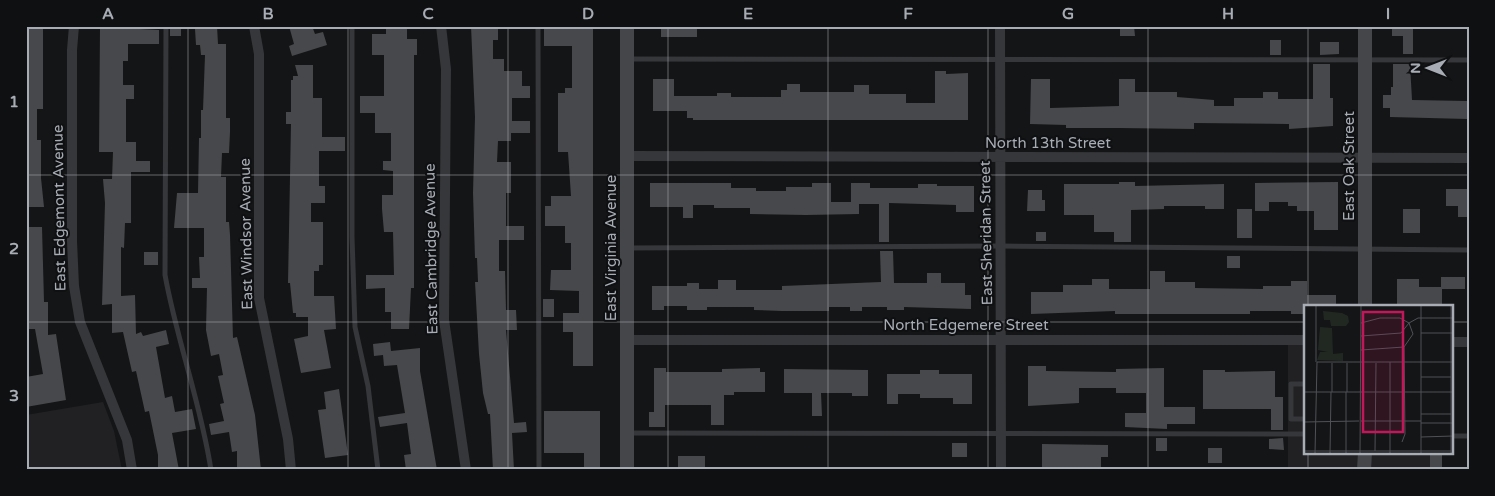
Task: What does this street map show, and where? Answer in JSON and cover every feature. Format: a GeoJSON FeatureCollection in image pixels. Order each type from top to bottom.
{"type":"FeatureCollection","features":[{"type":"Feature","properties":{"kind":"street","name":"East Edgemont Avenue"},"geometry":{"type":"LineString","coordinates":[[74,26],[72,50],[72,212],[75,295],[80,322],[127,440],[132,470]]}},
{"type":"Feature","properties":{"kind":"street","name":"East Windsor Avenue"},"geometry":{"type":"LineString","coordinates":[[254,26],[259,63],[260,298],[288,439],[291,470]]}},
{"type":"Feature","properties":{"kind":"street","name":"East Cambridge Avenue"},"geometry":{"type":"LineString","coordinates":[[441,26],[446,69],[444,320],[466,470]]}},
{"type":"Feature","properties":{"kind":"street","name":"East Virginia Avenue"},"geometry":{"type":"LineString","coordinates":[[627,26],[627,470]]}},
{"type":"Feature","properties":{"kind":"street","name":"East Sheridan Street"},"geometry":{"type":"LineString","coordinates":[[1000,26],[1002,246],[1001,470]]}},
{"type":"Feature","properties":{"kind":"street","name":"East Oak Street"},"geometry":{"type":"LineString","coordinates":[[1365,26],[1365,305]]}},
{"type":"Feature","properties":{"kind":"street","name":"North 13th Street"},"geometry":{"type":"LineString","coordinates":[[627,156],[1469,158]]}},
{"type":"Feature","properties":{"kind":"street","name":"North Edgemere Street"},"geometry":{"type":"LineString","coordinates":[[627,340],[1304,340]]}},
{"type":"Feature","properties":{"kind":"street"},"geometry":{"type":"LineString","coordinates":[[1452,342],[1469,342]]}},
{"type":"Feature","properties":{"kind":"lane"},"geometry":{"type":"LineString","coordinates":[[166,26],[166,276],[181,348],[205,431],[211,470]]}},
{"type":"Feature","properties":{"kind":"lane"},"geometry":{"type":"LineString","coordinates":[[352,26],[352,237],[355,327],[368,386],[378,470]]}},
{"type":"Feature","properties":{"kind":"lane"},"geometry":{"type":"LineString","coordinates":[[538,26],[538,470]]}},
{"type":"Feature","properties":{"kind":"lane"},"geometry":{"type":"LineString","coordinates":[[627,59],[1000,61],[1469,60]]}},
{"type":"Feature","properties":{"kind":"lane"},"geometry":{"type":"LineString","coordinates":[[627,248],[1002,246],[1469,250]]}},
{"type":"Feature","properties":{"kind":"lane"},"geometry":{"type":"LineString","coordinates":[[1304,384],[1291,384],[1292,419],[1304,419]]}},
{"type":"Feature","properties":{"kind":"lane"},"geometry":{"type":"LineString","coordinates":[[627,433],[1304,434]]}},
{"type":"Feature","properties":{"kind":"lane"},"geometry":{"type":"LineString","coordinates":[[1452,436],[1469,436]]}},
{"type":"Feature","properties":{"kind":"shaded area"},"geometry":{"type":"Polygon","coordinates":[[[1288,340],[1304,340],[1304,454],[1430,454],[1430,470],[1288,470],[1288,340]]]}},
{"type":"Feature","properties":{"kind":"shaded area"},"geometry":{"type":"Polygon","coordinates":[[[103,402],[114,431],[122,470],[26,470],[26,415],[103,402]]]}},
{"type":"Feature","properties":{"kind":"building"},"geometry":{"type":"Polygon","coordinates":[[[170,26],[181,26],[181,36],[170,36],[170,26]]]}},
{"type":"Feature","properties":{"kind":"building"},"geometry":{"type":"Polygon","coordinates":[[[201,26],[217,26],[218,44],[226,44],[226,118],[230,118],[230,132],[229,153],[222,153],[221,177],[226,177],[226,222],[229,222],[230,235],[233,338],[237,337],[255,415],[261,470],[237,470],[237,451],[232,452],[229,432],[211,435],[209,424],[224,421],[220,404],[224,403],[218,376],[223,375],[219,354],[211,356],[206,330],[207,288],[192,288],[192,278],[200,278],[199,257],[204,257],[204,228],[174,228],[177,193],[198,193],[199,138],[201,138],[205,55],[201,55],[200,45],[196,45],[195,29],[201,29],[201,26]]]}},
{"type":"Feature","properties":{"kind":"building"},"geometry":{"type":"Polygon","coordinates":[[[289,26],[312,26],[315,34],[323,32],[327,45],[292,56],[289,46],[294,44],[289,26]]]}},
{"type":"Feature","properties":{"kind":"building"},"geometry":{"type":"Polygon","coordinates":[[[386,26],[407,26],[407,39],[417,39],[417,55],[414,55],[414,288],[411,288],[409,329],[391,329],[391,312],[385,312],[385,288],[366,289],[366,275],[394,275],[393,232],[384,232],[382,209],[382,195],[393,195],[393,171],[383,170],[383,161],[391,161],[391,133],[375,133],[375,113],[360,113],[360,96],[384,96],[384,55],[372,55],[372,34],[386,34],[386,26]]]}},
{"type":"Feature","properties":{"kind":"building"},"geometry":{"type":"Polygon","coordinates":[[[471,26],[498,26],[498,40],[493,40],[493,59],[504,59],[504,71],[522,71],[522,86],[530,86],[530,98],[512,98],[512,121],[530,121],[530,133],[511,133],[511,141],[498,141],[497,162],[511,162],[511,193],[506,193],[506,226],[524,226],[524,240],[499,240],[499,271],[505,271],[506,310],[516,310],[517,330],[506,330],[514,423],[526,422],[527,432],[512,433],[514,470],[493,470],[490,414],[488,414],[483,393],[479,354],[475,282],[478,282],[477,258],[475,258],[473,193],[475,117],[471,26]]]}},
{"type":"Feature","properties":{"kind":"building"},"geometry":{"type":"Polygon","coordinates":[[[593,26],[593,366],[573,366],[573,332],[563,332],[563,313],[579,313],[579,291],[550,290],[551,270],[571,270],[571,243],[565,243],[565,226],[545,226],[545,206],[551,206],[551,196],[571,196],[568,152],[558,152],[558,93],[565,93],[565,88],[572,88],[572,46],[544,46],[544,27],[593,26]]]}},
{"type":"Feature","properties":{"kind":"building"},"geometry":{"type":"Polygon","coordinates":[[[661,26],[697,26],[697,37],[661,37],[661,26]]]}},
{"type":"Feature","properties":{"kind":"building"},"geometry":{"type":"Polygon","coordinates":[[[1120,26],[1134,26],[1135,36],[1120,36],[1120,26]]]}},
{"type":"Feature","properties":{"kind":"building"},"geometry":{"type":"Polygon","coordinates":[[[1392,26],[1413,26],[1413,54],[1403,54],[1403,36],[1392,36],[1392,26]]]}},
{"type":"Feature","properties":{"kind":"building"},"geometry":{"type":"Polygon","coordinates":[[[100,27],[159,30],[159,44],[128,44],[128,61],[123,61],[123,85],[134,85],[134,99],[126,99],[126,142],[136,142],[136,161],[150,161],[150,172],[131,172],[131,223],[125,223],[124,248],[121,247],[121,296],[135,295],[136,334],[141,332],[143,336],[166,330],[169,344],[156,347],[165,398],[172,396],[175,412],[192,409],[196,429],[172,433],[179,470],[158,470],[158,455],[149,411],[145,412],[136,371],[132,372],[123,332],[112,333],[112,304],[102,305],[105,203],[103,179],[112,179],[113,152],[99,152],[100,27]]]}},
{"type":"Feature","properties":{"kind":"building"},"geometry":{"type":"Polygon","coordinates":[[[26,29],[43,29],[43,109],[37,109],[37,140],[41,140],[41,178],[44,207],[26,207],[26,29]]]}},
{"type":"Feature","properties":{"kind":"building"},"geometry":{"type":"Polygon","coordinates":[[[1270,40],[1281,40],[1281,55],[1270,55],[1270,40]]]}},
{"type":"Feature","properties":{"kind":"building"},"geometry":{"type":"Polygon","coordinates":[[[1320,42],[1339,42],[1339,54],[1320,55],[1320,42]]]}},
{"type":"Feature","properties":{"kind":"building"},"geometry":{"type":"Polygon","coordinates":[[[1313,64],[1330,64],[1330,98],[1333,98],[1333,126],[1289,129],[1289,124],[1194,123],[1194,129],[1066,128],[1066,125],[1030,124],[1031,79],[1050,79],[1050,108],[1119,106],[1119,79],[1135,79],[1135,92],[1177,92],[1177,97],[1214,100],[1214,106],[1234,106],[1234,98],[1263,98],[1263,92],[1278,92],[1278,99],[1313,99],[1313,64]]]}},
{"type":"Feature","properties":{"kind":"building"},"geometry":{"type":"Polygon","coordinates":[[[1393,64],[1410,64],[1412,100],[1467,101],[1467,119],[1390,117],[1390,108],[1383,108],[1383,95],[1391,95],[1393,64]]]}},
{"type":"Feature","properties":{"kind":"building"},"geometry":{"type":"Polygon","coordinates":[[[295,65],[313,65],[313,98],[322,98],[322,137],[345,137],[345,151],[319,151],[319,186],[325,186],[325,203],[311,203],[311,222],[323,222],[323,265],[319,265],[319,271],[314,271],[314,296],[334,296],[336,329],[324,330],[331,368],[301,373],[294,339],[308,336],[308,317],[296,317],[296,313],[293,313],[290,283],[288,283],[291,124],[286,124],[286,112],[291,112],[291,80],[293,80],[293,76],[298,76],[295,65]]]}},
{"type":"Feature","properties":{"kind":"building"},"geometry":{"type":"Polygon","coordinates":[[[935,71],[946,71],[946,74],[968,73],[968,120],[693,120],[693,118],[687,118],[687,111],[653,111],[653,79],[674,79],[674,96],[717,96],[717,93],[731,93],[731,97],[781,97],[781,90],[787,90],[787,84],[800,84],[800,92],[854,92],[854,85],[869,85],[869,94],[906,94],[906,103],[935,103],[935,71]]]}},
{"type":"Feature","properties":{"kind":"building"},"geometry":{"type":"Polygon","coordinates":[[[1119,182],[1135,182],[1135,186],[1224,184],[1224,209],[1205,209],[1205,206],[1164,206],[1164,209],[1131,210],[1131,242],[1114,242],[1114,232],[1094,232],[1094,215],[1064,215],[1064,184],[1119,184],[1119,182]]]}},
{"type":"Feature","properties":{"kind":"building"},"geometry":{"type":"Polygon","coordinates":[[[1338,182],[1338,230],[1314,230],[1314,211],[1297,211],[1297,206],[1288,206],[1288,202],[1269,202],[1269,211],[1255,211],[1255,183],[1338,182]]]}},
{"type":"Feature","properties":{"kind":"building"},"geometry":{"type":"Polygon","coordinates":[[[650,183],[731,183],[731,188],[756,188],[756,191],[786,191],[786,187],[812,187],[812,183],[831,183],[831,202],[851,202],[851,183],[870,183],[870,188],[918,188],[918,184],[974,186],[974,212],[956,212],[956,205],[889,203],[889,242],[879,242],[879,204],[859,204],[859,214],[806,215],[750,214],[750,208],[714,208],[714,205],[693,205],[693,218],[683,218],[683,207],[650,207],[650,183]]]}},
{"type":"Feature","properties":{"kind":"building"},"geometry":{"type":"Polygon","coordinates":[[[1446,189],[1469,189],[1467,217],[1458,217],[1458,206],[1446,206],[1446,189]]]}},
{"type":"Feature","properties":{"kind":"building"},"geometry":{"type":"Polygon","coordinates":[[[1028,190],[1042,190],[1042,200],[1045,200],[1045,211],[1027,211],[1028,190]]]}},
{"type":"Feature","properties":{"kind":"building"},"geometry":{"type":"Polygon","coordinates":[[[1237,209],[1252,209],[1252,238],[1237,238],[1237,209]]]}},
{"type":"Feature","properties":{"kind":"building"},"geometry":{"type":"Polygon","coordinates":[[[1403,209],[1420,209],[1420,233],[1403,233],[1403,209]]]}},
{"type":"Feature","properties":{"kind":"building"},"geometry":{"type":"Polygon","coordinates":[[[26,227],[42,227],[44,302],[48,302],[48,335],[56,334],[66,400],[26,407],[26,377],[43,374],[35,329],[26,329],[26,227]]]}},
{"type":"Feature","properties":{"kind":"building"},"geometry":{"type":"Polygon","coordinates":[[[1036,232],[1046,232],[1046,241],[1036,241],[1036,232]]]}},
{"type":"Feature","properties":{"kind":"building"},"geometry":{"type":"Polygon","coordinates":[[[880,251],[893,251],[894,283],[927,283],[927,273],[941,273],[941,283],[965,283],[965,295],[971,295],[971,309],[904,307],[904,310],[887,310],[887,307],[862,307],[862,311],[850,311],[850,307],[829,307],[829,311],[782,311],[754,310],[754,307],[707,307],[707,310],[687,310],[687,306],[664,306],[664,310],[652,310],[652,286],[687,286],[687,283],[699,283],[699,289],[718,289],[718,280],[736,280],[736,290],[782,290],[782,286],[881,282],[880,251]]]}},
{"type":"Feature","properties":{"kind":"building"},"geometry":{"type":"Polygon","coordinates":[[[144,252],[158,252],[158,265],[144,265],[144,252]]]}},
{"type":"Feature","properties":{"kind":"building"},"geometry":{"type":"Polygon","coordinates":[[[1227,256],[1240,256],[1240,268],[1227,268],[1227,256]]]}},
{"type":"Feature","properties":{"kind":"building"},"geometry":{"type":"Polygon","coordinates":[[[1150,271],[1165,271],[1165,282],[1195,282],[1195,288],[1263,289],[1263,286],[1291,286],[1291,281],[1307,281],[1307,295],[1336,295],[1336,305],[1304,305],[1304,314],[1291,314],[1291,311],[1250,311],[1250,314],[1115,314],[1115,311],[1031,314],[1031,292],[1063,292],[1063,285],[1092,285],[1092,279],[1109,279],[1109,289],[1150,289],[1150,271]]]}},
{"type":"Feature","properties":{"kind":"building"},"geometry":{"type":"Polygon","coordinates":[[[1441,277],[1465,277],[1465,289],[1442,289],[1442,305],[1397,305],[1397,279],[1419,279],[1419,287],[1441,287],[1441,277]]]}},
{"type":"Feature","properties":{"kind":"building"},"geometry":{"type":"Polygon","coordinates":[[[543,299],[554,299],[554,317],[543,317],[543,299]]]}},
{"type":"Feature","properties":{"kind":"building"},"geometry":{"type":"Polygon","coordinates":[[[390,342],[391,351],[420,348],[420,371],[437,470],[406,470],[404,455],[411,454],[407,423],[380,427],[378,417],[405,413],[397,365],[384,366],[383,355],[374,356],[373,344],[390,342]]]}},
{"type":"Feature","properties":{"kind":"building"},"geometry":{"type":"Polygon","coordinates":[[[1028,366],[1046,366],[1046,371],[1116,372],[1116,369],[1164,368],[1164,407],[1195,407],[1195,424],[1167,424],[1167,429],[1125,427],[1125,413],[1146,413],[1146,393],[1116,393],[1116,388],[1079,388],[1079,403],[1028,406],[1028,366]]]}},
{"type":"Feature","properties":{"kind":"building"},"geometry":{"type":"Polygon","coordinates":[[[654,368],[666,368],[666,372],[722,372],[722,369],[760,368],[760,372],[765,372],[765,392],[734,392],[734,395],[724,395],[724,425],[711,425],[711,405],[665,405],[665,427],[649,427],[649,412],[654,412],[654,368]]]}},
{"type":"Feature","properties":{"kind":"building"},"geometry":{"type":"Polygon","coordinates":[[[784,369],[868,370],[868,396],[852,396],[852,393],[821,393],[822,416],[812,416],[812,393],[784,393],[784,369]]]}},
{"type":"Feature","properties":{"kind":"building"},"geometry":{"type":"Polygon","coordinates":[[[920,370],[939,370],[939,374],[972,374],[972,404],[953,404],[953,398],[920,398],[920,394],[898,394],[898,404],[887,404],[887,374],[920,374],[920,370]]]}},
{"type":"Feature","properties":{"kind":"building"},"geometry":{"type":"Polygon","coordinates":[[[1203,370],[1225,370],[1225,372],[1275,371],[1275,397],[1283,397],[1283,430],[1271,430],[1271,409],[1203,409],[1203,370]]]}},
{"type":"Feature","properties":{"kind":"building"},"geometry":{"type":"Polygon","coordinates":[[[339,389],[348,455],[325,458],[318,410],[326,409],[324,392],[339,389]]]}},
{"type":"Feature","properties":{"kind":"building"},"geometry":{"type":"Polygon","coordinates":[[[544,411],[600,411],[600,470],[584,470],[584,453],[544,453],[544,411]]]}},
{"type":"Feature","properties":{"kind":"building"},"geometry":{"type":"Polygon","coordinates":[[[1156,438],[1167,438],[1167,451],[1156,451],[1156,438]]]}},
{"type":"Feature","properties":{"kind":"building"},"geometry":{"type":"Polygon","coordinates":[[[1283,438],[1284,450],[1269,449],[1269,439],[1283,438]]]}},
{"type":"Feature","properties":{"kind":"building"},"geometry":{"type":"Polygon","coordinates":[[[952,443],[967,443],[967,457],[952,457],[952,443]]]}},
{"type":"Feature","properties":{"kind":"building"},"geometry":{"type":"Polygon","coordinates":[[[1042,444],[1108,445],[1108,457],[1101,457],[1101,467],[1042,470],[1042,444]]]}},
{"type":"Feature","properties":{"kind":"building"},"geometry":{"type":"Polygon","coordinates":[[[1208,448],[1222,448],[1222,463],[1208,463],[1208,448]]]}},
{"type":"Feature","properties":{"kind":"building"},"geometry":{"type":"Polygon","coordinates":[[[1430,454],[1442,454],[1442,470],[1430,470],[1430,454]]]}},
{"type":"Feature","properties":{"kind":"building"},"geometry":{"type":"Polygon","coordinates":[[[678,456],[705,456],[705,470],[678,470],[678,456]]]}}]}
